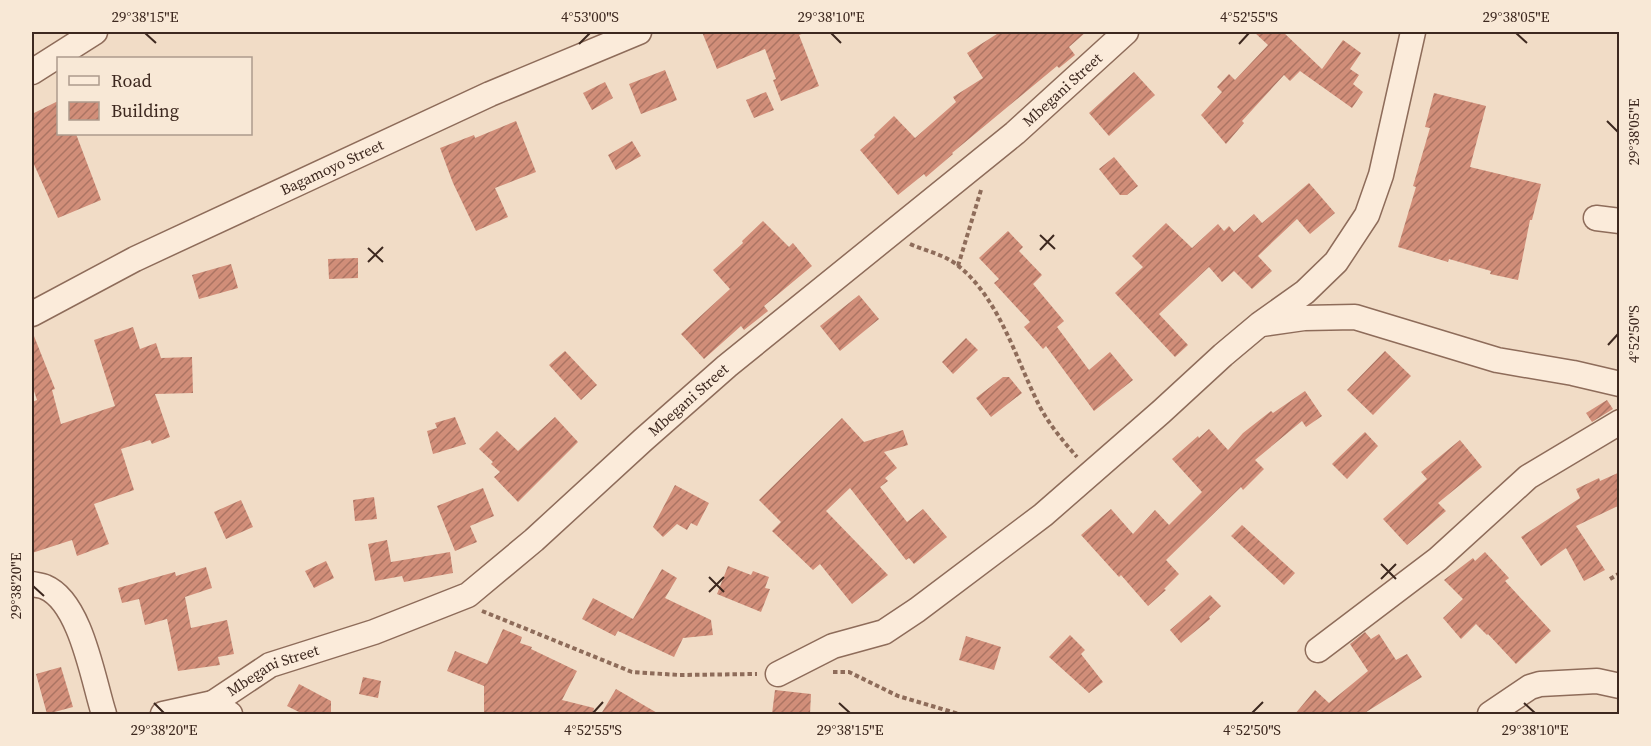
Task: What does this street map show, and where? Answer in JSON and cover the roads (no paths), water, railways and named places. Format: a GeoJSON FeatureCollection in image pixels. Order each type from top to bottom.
{"type":"FeatureCollection","features":[{"type":"Feature","properties":{"kind":"street"},"geometry":{"type":"LineString","coordinates":[[32,72],[95,32]]}},
{"type":"Feature","properties":{"kind":"street","name":"Bagamoyo Street"},"geometry":{"type":"LineString","coordinates":[[32,314],[135,259],[490,94],[639,32]]}},
{"type":"Feature","properties":{"kind":"street","name":"Mbegani Street"},"geometry":{"type":"LineString","coordinates":[[221,709],[270,665],[374,632],[468,595],[534,540],[727,366],[1015,134],[1126,32]]}},
{"type":"Feature","properties":{"kind":"street"},"geometry":{"type":"LineString","coordinates":[[778,674],[833,646],[884,632],[924,604],[1043,515],[1260,324],[1305,292],[1336,262],[1366,215],[1381,175],[1413,32]]}},
{"type":"Feature","properties":{"kind":"street"},"geometry":{"type":"LineString","coordinates":[[1260,324],[1304,318],[1355,317],[1497,360],[1620,384]]}},
{"type":"Feature","properties":{"kind":"street"},"geometry":{"type":"LineString","coordinates":[[1318,650],[1438,559],[1528,477],[1620,423]]}},
{"type":"Feature","properties":{"kind":"street"},"geometry":{"type":"LineString","coordinates":[[32,584],[45,586],[56,594],[67,607],[88,651],[104,714]]}},
{"type":"Feature","properties":{"kind":"street"},"geometry":{"type":"LineString","coordinates":[[1490,714],[1530,687],[1540,684],[1597,681],[1620,686]]}},
{"type":"Feature","properties":{"kind":"street"},"geometry":{"type":"LineString","coordinates":[[163,714],[221,709]]}}]}
